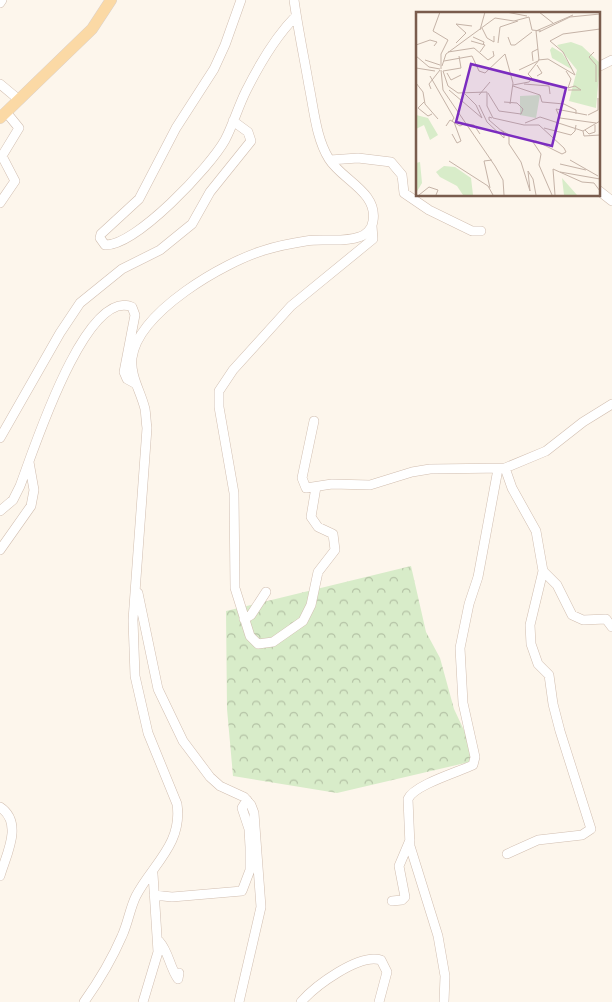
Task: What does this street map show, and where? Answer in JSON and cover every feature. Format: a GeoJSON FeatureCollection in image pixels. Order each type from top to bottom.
{"type":"FeatureCollection","features":[{"type":"Feature","properties":{"kind":"main road"},"geometry":{"type":"LineString","coordinates":[[3,115],[92,29],[111,0]]}},
{"type":"Feature","properties":{"kind":"street"},"geometry":{"type":"LineString","coordinates":[[241,0],[214,69],[176,128],[139,199],[101,234],[100,238],[104,245],[138,231],[161,214],[216,154],[246,91],[268,52],[296,16]]}},
{"type":"Feature","properties":{"kind":"street"},"geometry":{"type":"LineString","coordinates":[[294,0],[316,123],[330,160],[367,197],[372,208],[373,239],[290,306],[233,370],[219,391],[219,407],[234,493],[235,588],[252,639],[258,644],[273,642],[298,625],[308,614],[318,572],[336,550],[333,534],[318,527],[311,518],[316,487]]}},
{"type":"Feature","properties":{"kind":"street"},"geometry":{"type":"LineString","coordinates":[[600,66],[612,60]]}},
{"type":"Feature","properties":{"kind":"street"},"geometry":{"type":"LineString","coordinates":[[0,84],[18,99]]}},
{"type":"Feature","properties":{"kind":"street"},"geometry":{"type":"LineString","coordinates":[[0,202],[15,181],[2,156],[19,128],[3,115]]}},
{"type":"Feature","properties":{"kind":"street"},"geometry":{"type":"LineString","coordinates":[[0,438],[60,333],[80,303],[122,270],[160,250],[197,218],[210,192],[251,141],[248,132],[233,121]]}},
{"type":"Feature","properties":{"kind":"street"},"geometry":{"type":"LineString","coordinates":[[330,160],[358,158],[391,162],[402,175],[404,193],[415,201],[472,231],[481,231]]}},
{"type":"Feature","properties":{"kind":"street"},"geometry":{"type":"LineString","coordinates":[[600,192],[612,201]]}},
{"type":"Feature","properties":{"kind":"street"},"geometry":{"type":"LineString","coordinates":[[84,1002],[112,957],[122,936],[136,896],[153,874],[171,842],[178,816],[176,804],[148,733],[135,676],[133,620],[147,428],[145,409],[136,384],[132,360],[140,333],[165,307],[189,290],[240,260],[265,250],[306,241],[359,237],[368,233],[372,226]]}},
{"type":"Feature","properties":{"kind":"street"},"geometry":{"type":"LineString","coordinates":[[0,511],[13,500],[63,375],[81,344],[99,317],[124,306],[132,307],[135,315],[124,372],[127,379],[136,384]]}},
{"type":"Feature","properties":{"kind":"street"},"geometry":{"type":"LineString","coordinates":[[314,421],[302,478],[306,488],[332,484],[370,485],[412,472],[430,469],[501,468],[546,451],[583,422],[612,404]]}},
{"type":"Feature","properties":{"kind":"street"},"geometry":{"type":"LineString","coordinates":[[0,550],[31,506],[34,490],[29,462]]}},
{"type":"Feature","properties":{"kind":"street"},"geometry":{"type":"LineString","coordinates":[[501,468],[536,531],[543,571],[530,625],[531,644],[538,664],[549,674],[553,704],[591,829],[582,835],[538,840],[507,854]]}},
{"type":"Feature","properties":{"kind":"street"},"geometry":{"type":"LineString","coordinates":[[444,1002],[445,976],[438,936],[432,910],[413,860],[408,799],[411,793],[473,765],[475,757],[464,703],[460,648],[467,612],[478,577],[501,468]]}},
{"type":"Feature","properties":{"kind":"street"},"geometry":{"type":"LineString","coordinates":[[543,571],[557,586],[572,615],[584,620],[606,619],[612,626]]}},
{"type":"Feature","properties":{"kind":"street"},"geometry":{"type":"LineString","coordinates":[[137,585],[158,688],[183,741],[195,760],[220,786],[233,791],[247,800],[254,813],[261,908],[239,1002]]}},
{"type":"Feature","properties":{"kind":"street"},"geometry":{"type":"LineString","coordinates":[[244,618],[251,615],[266,592]]}},
{"type":"Feature","properties":{"kind":"street"},"geometry":{"type":"LineString","coordinates":[[154,895],[172,897],[242,891],[250,870],[249,829],[242,808],[247,800]]}},
{"type":"Feature","properties":{"kind":"street"},"geometry":{"type":"LineString","coordinates":[[0,807],[9,816],[13,824],[0,876]]}},
{"type":"Feature","properties":{"kind":"street"},"geometry":{"type":"LineString","coordinates":[[392,901],[402,900],[405,897],[399,866],[410,840]]}},
{"type":"Feature","properties":{"kind":"street"},"geometry":{"type":"LineString","coordinates":[[143,1002],[158,952],[153,874]]}},
{"type":"Feature","properties":{"kind":"street"},"geometry":{"type":"LineString","coordinates":[[158,941],[167,950],[170,964],[178,978],[179,973]]}},
{"type":"Feature","properties":{"kind":"street"},"geometry":{"type":"LineString","coordinates":[[301,1002],[310,992],[329,979],[360,961],[373,958],[381,960],[387,972],[379,1002]]}},
{"type":"Feature","properties":{"kind":"green space"},"geometry":{"type":"Polygon","coordinates":[[[411,566],[426,632],[440,658],[454,709],[478,760],[337,793],[233,776],[227,709],[226,611],[411,566]]]}}]}
